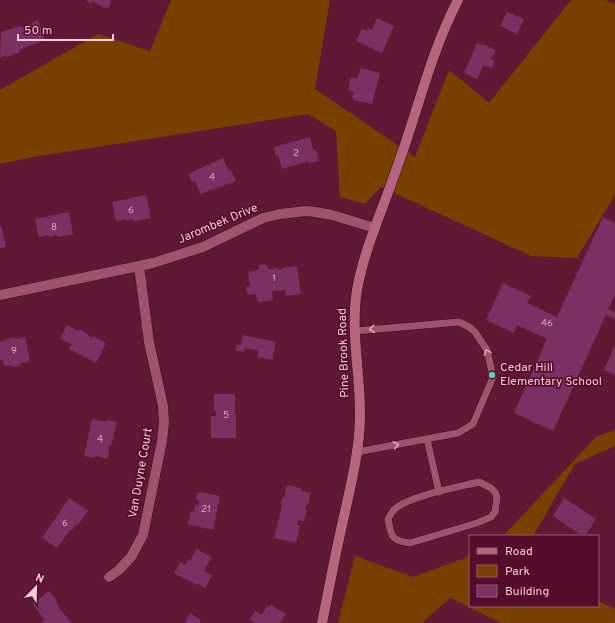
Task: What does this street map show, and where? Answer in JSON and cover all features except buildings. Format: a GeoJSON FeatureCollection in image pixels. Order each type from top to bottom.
{"type":"FeatureCollection","features":[{"type":"Feature","properties":{"kind":"street","name":"Pine Brook Road"},"geometry":{"type":"LineString","coordinates":[[322,623],[357,452],[360,419],[354,311],[357,288],[375,228],[396,173],[435,51],[448,19],[458,0]]}},
{"type":"Feature","properties":{"kind":"street","name":"Jarombek Drive"},"geometry":{"type":"LineString","coordinates":[[0,295],[153,263],[203,246],[263,218],[280,214],[306,211],[315,212],[375,228]]}},
{"type":"Feature","properties":{"kind":"street","name":"Van Duyne Court"},"geometry":{"type":"LineString","coordinates":[[109,577],[130,557],[143,535],[162,441],[164,423],[163,406],[149,342],[139,266]]}},
{"type":"Feature","properties":{"kind":"lane"},"geometry":{"type":"LineString","coordinates":[[355,331],[459,322],[475,332],[487,350],[493,377],[473,424],[458,433],[357,452]]}},
{"type":"Feature","properties":{"kind":"lane"},"geometry":{"type":"LineString","coordinates":[[427,439],[439,492]]}},
{"type":"Feature","properties":{"kind":"lane"},"geometry":{"type":"LineString","coordinates":[[479,482],[491,488],[495,492],[497,497],[495,512],[491,517],[476,523],[410,543],[399,542],[393,538],[388,520],[394,509],[408,502],[439,492],[479,482]]}},
{"type":"Feature","properties":{"kind":"green space"},"geometry":{"type":"Polygon","coordinates":[[[171,0],[330,0],[315,89],[415,157],[449,70],[489,103],[571,0],[605,0],[615,4],[615,195],[577,258],[531,256],[381,187],[365,204],[340,197],[336,131],[308,114],[33,157],[0,164],[0,90],[98,34],[150,51],[171,0]]]}},
{"type":"Feature","properties":{"kind":"green space"},"geometry":{"type":"Polygon","coordinates":[[[615,430],[615,446],[575,464],[534,535],[504,535],[596,437],[615,430]]]}},
{"type":"Feature","properties":{"kind":"green space"},"geometry":{"type":"Polygon","coordinates":[[[355,556],[413,577],[469,556],[469,607],[599,607],[599,601],[615,609],[615,623],[501,623],[450,598],[422,623],[338,623],[355,556]]]}},
{"type":"Feature","properties":{"kind":"place","name":"Cedar Hill Elementary School"},"geometry":{"type":"Point","coordinates":[492,375]}}]}
